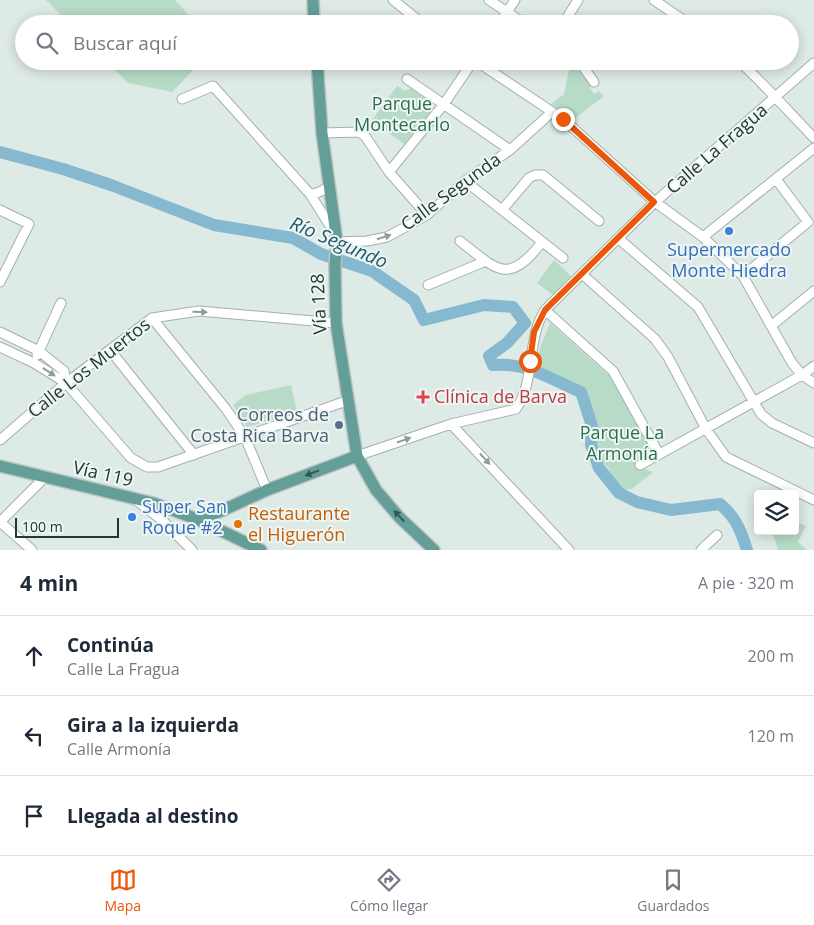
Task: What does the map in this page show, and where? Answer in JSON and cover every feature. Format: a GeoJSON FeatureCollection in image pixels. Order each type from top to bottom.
{"type":"FeatureCollection","features":[{"type":"Feature","properties":{"kind":"main road"},"geometry":{"type":"LineString","coordinates":[[313,0],[314,15]]}},
{"type":"Feature","properties":{"kind":"main road","name":"Vía 128"},"geometry":{"type":"LineString","coordinates":[[318,70],[322,133],[337,242],[335,264],[336,323],[357,456]]}},
{"type":"Feature","properties":{"kind":"main road"},"geometry":{"type":"LineString","coordinates":[[198,519],[219,512],[267,490],[357,456],[376,490],[399,517],[434,550]]}},
{"type":"Feature","properties":{"kind":"main road","name":"Vía 119"},"geometry":{"type":"LineString","coordinates":[[0,466],[168,508],[198,519],[216,530],[261,550]]}},
{"type":"Feature","properties":{"kind":"main road"},"geometry":{"type":"LineString","coordinates":[[216,530],[212,521],[219,512]]}},
{"type":"Feature","properties":{"kind":"street"},"geometry":{"type":"LineString","coordinates":[[393,0],[412,15]]}},
{"type":"Feature","properties":{"kind":"street"},"geometry":{"type":"LineString","coordinates":[[489,0],[513,15]]}},
{"type":"Feature","properties":{"kind":"street"},"geometry":{"type":"LineString","coordinates":[[505,15],[515,0]]}},
{"type":"Feature","properties":{"kind":"street"},"geometry":{"type":"LineString","coordinates":[[568,15],[578,0]]}},
{"type":"Feature","properties":{"kind":"street"},"geometry":{"type":"LineString","coordinates":[[654,0],[676,15]]}},
{"type":"Feature","properties":{"kind":"street","name":"Calle La Fragua"},"geometry":{"type":"LineString","coordinates":[[452,424],[516,409],[522,399],[528,378],[534,332],[545,310],[583,275],[654,202],[814,63]]}},
{"type":"Feature","properties":{"kind":"street"},"geometry":{"type":"LineString","coordinates":[[389,172],[444,104],[468,70]]}},
{"type":"Feature","properties":{"kind":"street"},"geometry":{"type":"LineString","coordinates":[[488,70],[563,119],[654,202],[703,237],[743,276],[792,363],[802,375],[814,382]]}},
{"type":"Feature","properties":{"kind":"street"},"geometry":{"type":"LineString","coordinates":[[585,70],[594,82]]}},
{"type":"Feature","properties":{"kind":"street"},"geometry":{"type":"LineString","coordinates":[[748,70],[814,138]]}},
{"type":"Feature","properties":{"kind":"street"},"geometry":{"type":"LineString","coordinates":[[407,79],[510,150]]}},
{"type":"Feature","properties":{"kind":"street"},"geometry":{"type":"LineString","coordinates":[[182,99],[213,86],[310,194],[337,242]]}},
{"type":"Feature","properties":{"kind":"street","name":"Calle Segunda"},"geometry":{"type":"LineString","coordinates":[[337,242],[367,241],[387,237],[426,215],[465,181],[510,150],[552,112]]}},
{"type":"Feature","properties":{"kind":"street"},"geometry":{"type":"LineString","coordinates":[[322,133],[359,132],[365,136],[389,172],[426,215]]}},
{"type":"Feature","properties":{"kind":"street"},"geometry":{"type":"LineString","coordinates":[[703,237],[814,148]]}},
{"type":"Feature","properties":{"kind":"street","name":"Calle Segunda"},"geometry":{"type":"LineString","coordinates":[[502,210],[529,178],[542,175],[599,221]]}},
{"type":"Feature","properties":{"kind":"street"},"geometry":{"type":"LineString","coordinates":[[743,276],[808,222],[776,179]]}},
{"type":"Feature","properties":{"kind":"street"},"geometry":{"type":"LineString","coordinates":[[465,181],[563,258]]}},
{"type":"Feature","properties":{"kind":"street"},"geometry":{"type":"LineString","coordinates":[[310,194],[329,187]]}},
{"type":"Feature","properties":{"kind":"street"},"geometry":{"type":"LineString","coordinates":[[0,210],[30,224],[1,276]]}},
{"type":"Feature","properties":{"kind":"street"},"geometry":{"type":"LineString","coordinates":[[619,239],[698,307],[752,402],[761,414],[772,423],[814,442]]}},
{"type":"Feature","properties":{"kind":"street"},"geometry":{"type":"LineString","coordinates":[[460,240],[486,261],[500,269],[514,268],[528,259],[542,242]]}},
{"type":"Feature","properties":{"kind":"street"},"geometry":{"type":"LineString","coordinates":[[428,285],[486,261]]}},
{"type":"Feature","properties":{"kind":"street"},"geometry":{"type":"LineString","coordinates":[[583,275],[655,339],[668,357],[706,429],[726,457],[814,500]]}},
{"type":"Feature","properties":{"kind":"street"},"geometry":{"type":"LineString","coordinates":[[771,326],[814,291]]}},
{"type":"Feature","properties":{"kind":"street"},"geometry":{"type":"LineString","coordinates":[[34,363],[61,303]]}},
{"type":"Feature","properties":{"kind":"street"},"geometry":{"type":"LineString","coordinates":[[545,310],[613,371],[659,454]]}},
{"type":"Feature","properties":{"kind":"street","name":"Calle Los Muertos"},"geometry":{"type":"LineString","coordinates":[[0,440],[66,383],[152,318],[199,311],[336,323]]}},
{"type":"Feature","properties":{"kind":"street"},"geometry":{"type":"LineString","coordinates":[[152,318],[226,409],[245,437],[267,490]]}},
{"type":"Feature","properties":{"kind":"street"},"geometry":{"type":"LineString","coordinates":[[0,332],[39,350],[64,371],[66,383]]}},
{"type":"Feature","properties":{"kind":"street"},"geometry":{"type":"LineString","coordinates":[[0,347],[34,363],[66,383],[131,458],[147,468],[158,467],[194,455],[349,400]]}},
{"type":"Feature","properties":{"kind":"street"},"geometry":{"type":"LineString","coordinates":[[110,350],[194,455]]}},
{"type":"Feature","properties":{"kind":"street"},"geometry":{"type":"LineString","coordinates":[[640,466],[802,375],[814,366]]}},
{"type":"Feature","properties":{"kind":"street"},"geometry":{"type":"LineString","coordinates":[[357,456],[452,424],[569,550]]}},
{"type":"Feature","properties":{"kind":"street"},"geometry":{"type":"LineString","coordinates":[[32,550],[0,522],[44,478]]}},
{"type":"Feature","properties":{"kind":"street"},"geometry":{"type":"LineString","coordinates":[[134,499],[164,521],[191,550]]}},
{"type":"Feature","properties":{"kind":"street"},"geometry":{"type":"LineString","coordinates":[[164,521],[163,515],[168,508]]}},
{"type":"Feature","properties":{"kind":"street"},"geometry":{"type":"LineString","coordinates":[[701,550],[717,535]]}},
{"type":"Feature","properties":{"kind":"green space"},"geometry":{"type":"Polygon","coordinates":[[[46,0],[175,0],[189,15],[61,15],[46,0]]]}},
{"type":"Feature","properties":{"kind":"green space"},"geometry":{"type":"Polygon","coordinates":[[[115,70],[193,70],[172,92],[128,83],[115,70]]]}},
{"type":"Feature","properties":{"kind":"green space"},"geometry":{"type":"Polygon","coordinates":[[[569,70],[580,70],[591,81],[590,88],[594,94],[599,91],[604,96],[574,119],[551,104],[564,94],[569,70]]]}},
{"type":"Feature","properties":{"kind":"green space","name":"Parque Montecarlo"},"geometry":{"type":"Polygon","coordinates":[[[397,86],[405,91],[411,88],[432,104],[434,108],[404,144],[372,120],[397,86]]]}},
{"type":"Feature","properties":{"kind":"green space"},"geometry":{"type":"Polygon","coordinates":[[[554,260],[571,276],[553,295],[537,283],[554,260]]]}},
{"type":"Feature","properties":{"kind":"green space","name":"Parque La Armonía"},"geometry":{"type":"Polygon","coordinates":[[[550,323],[612,378],[651,446],[637,466],[653,472],[632,489],[622,490],[602,459],[596,443],[597,426],[586,390],[537,368],[540,348],[550,323]]]}},
{"type":"Feature","properties":{"kind":"green space"},"geometry":{"type":"Polygon","coordinates":[[[291,385],[297,412],[247,427],[233,405],[246,395],[291,385]]]}},
{"type":"Feature","properties":{"kind":"green space"},"geometry":{"type":"Polygon","coordinates":[[[799,523],[806,526],[798,542],[807,550],[778,550],[773,535],[799,535],[799,523]]]}},
{"type":"Feature","properties":{"kind":"waterway","name":"Río Segundo"},"geometry":{"type":"LineString","coordinates":[[0,152],[63,169],[111,185],[214,225],[293,238],[321,254],[372,271],[414,300],[424,320],[484,305],[513,307],[525,323],[507,343],[489,356],[493,365],[517,366],[538,372],[581,392],[592,426],[591,445],[599,468],[619,493],[637,502],[671,510],[720,504],[737,525],[747,550]]}},
{"type":"Feature","properties":{"kind":"place","name":"Supermercado Monte Hiedra"},"geometry":{"type":"Point","coordinates":[729,231]}},
{"type":"Feature","properties":{"kind":"place","name":"Clínica de Barva"},"geometry":{"type":"Point","coordinates":[423,397]}},
{"type":"Feature","properties":{"kind":"place","name":"Correos de Costa Rica Barva"},"geometry":{"type":"Point","coordinates":[339,425]}},
{"type":"Feature","properties":{"kind":"place","name":"Super San Roque #2"},"geometry":{"type":"Point","coordinates":[132,517]}},
{"type":"Feature","properties":{"kind":"place","name":"Restaurante el Higuerón"},"geometry":{"type":"Point","coordinates":[238,524]}},
{"type":"Feature","properties":{"kind":"route"},"geometry":{"type":"LineString","coordinates":[[530,361],[534,332],[545,310],[583,275],[654,202],[563,119]]}}]}
